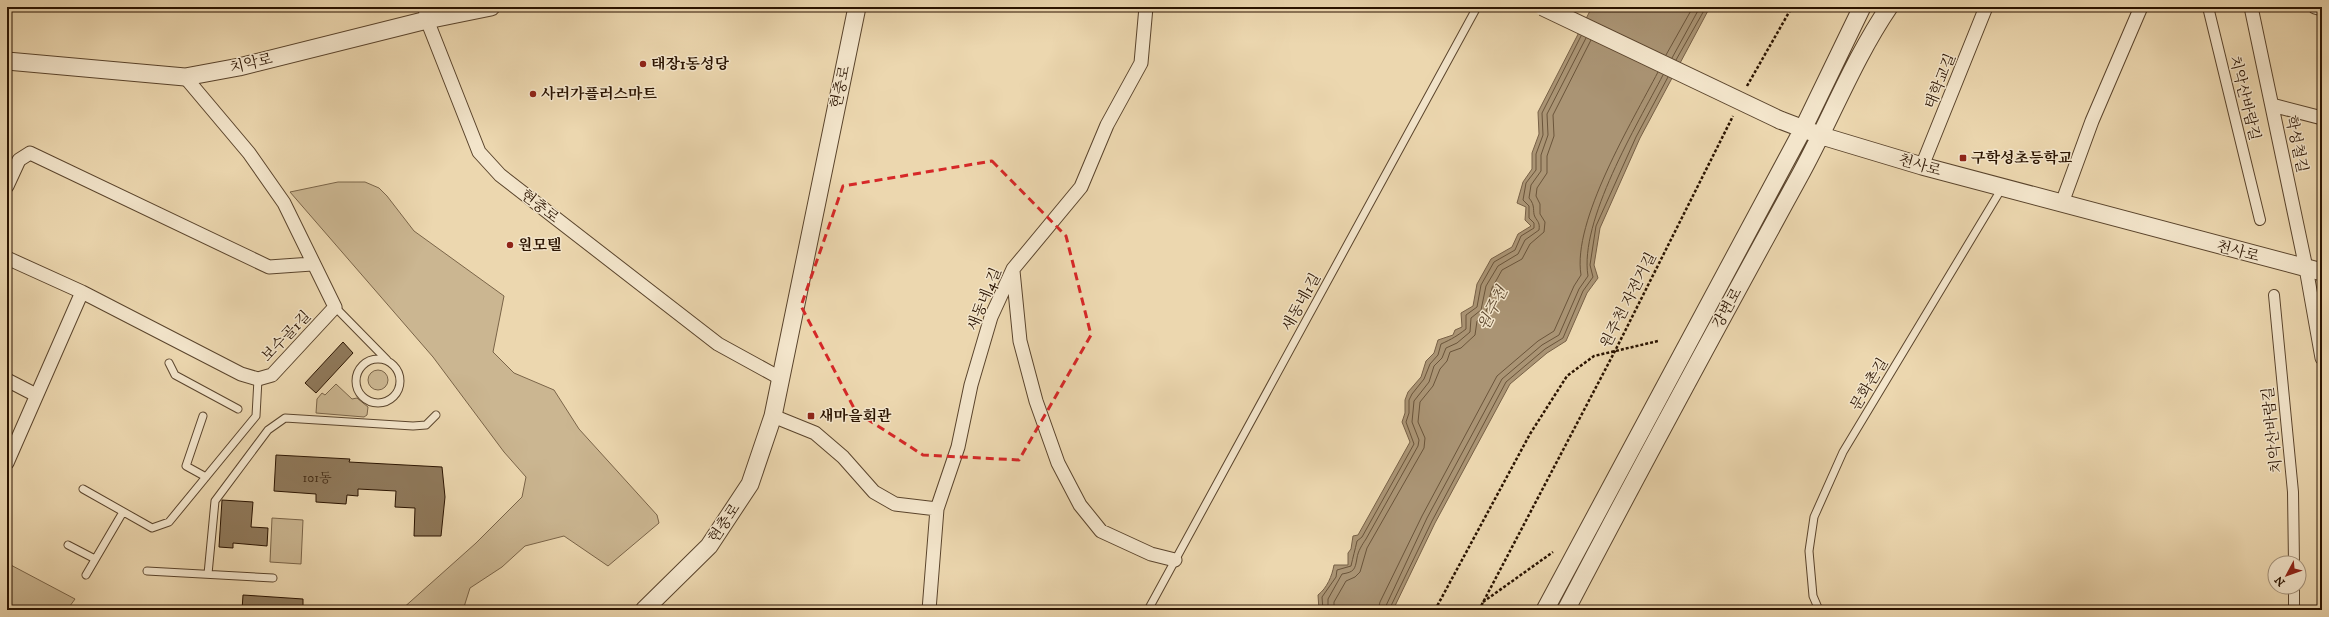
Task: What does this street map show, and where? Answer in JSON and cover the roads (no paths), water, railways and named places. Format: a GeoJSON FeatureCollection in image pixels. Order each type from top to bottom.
{"type":"FeatureCollection","features":[{"type":"Feature","properties":{"kind":"street","name":"치악로"},"geometry":{"type":"LineString","coordinates":[[7,61],[184,77],[239,67],[426,13],[491,7]]}},
{"type":"Feature","properties":{"kind":"street","name":"현충로"},"geometry":{"type":"LineString","coordinates":[[644,610],[709,546],[750,484],[773,416],[857,7]]}},
{"type":"Feature","properties":{"kind":"street","name":"새동네4길"},"geometry":{"type":"LineString","coordinates":[[929,610],[937,509],[958,447],[971,385],[991,317],[1013,269],[1081,187],[1107,125],[1141,63],[1146,7]]}},
{"type":"Feature","properties":{"kind":"street","name":"천사로"},"geometry":{"type":"LineString","coordinates":[[1543,7],[1780,120],[1822,136],[2002,188],[2314,270]]}},
{"type":"Feature","properties":{"kind":"street","name":"강변로"},"geometry":{"type":"LineString","coordinates":[[1566,610],[1666,418],[1822,136],[1845,85],[1889,7]]}},
{"type":"Feature","properties":{"kind":"street","name":"태학교길"},"geometry":{"type":"LineString","coordinates":[[1922,166],[1986,7]]}},
{"type":"Feature","properties":{"kind":"street"},"geometry":{"type":"LineString","coordinates":[[2062,203],[2092,121],[2141,7]]}},
{"type":"Feature","properties":{"kind":"street","name":"치악산바람길"},"geometry":{"type":"LineString","coordinates":[[2208,7],[2260,220]]}},
{"type":"Feature","properties":{"kind":"street","name":"학성철길"},"geometry":{"type":"LineString","coordinates":[[2251,7],[2272,105],[2314,270],[2322,358]]}},
{"type":"Feature","properties":{"kind":"street"},"geometry":{"type":"LineString","coordinates":[[2315,7],[2322,8]]}},
{"type":"Feature","properties":{"kind":"street","name":"강변로"},"geometry":{"type":"LineString","coordinates":[[1545,610],[1803,129],[1861,8]]}},
{"type":"Feature","properties":{"kind":"street","name":"현충로"},"geometry":{"type":"LineString","coordinates":[[426,13],[479,152],[500,175],[718,344],[780,378]]}},
{"type":"Feature","properties":{"kind":"street"},"geometry":{"type":"LineString","coordinates":[[184,77],[249,153],[280,196],[312,264],[335,307]]}},
{"type":"Feature","properties":{"kind":"street"},"geometry":{"type":"LineString","coordinates":[[2272,105],[2322,118]]}},
{"type":"Feature","properties":{"kind":"street"},"geometry":{"type":"LineString","coordinates":[[7,186],[19,160],[30,154],[269,267],[312,264]]}},
{"type":"Feature","properties":{"kind":"street","name":"보수골1길"},"geometry":{"type":"LineString","coordinates":[[7,258],[82,292],[241,374],[258,379],[272,374],[335,307]]}},
{"type":"Feature","properties":{"kind":"street"},"geometry":{"type":"LineString","coordinates":[[1013,269],[1020,341],[1036,402],[1058,463],[1080,505],[1101,531],[1151,554],[1176,560]]}},
{"type":"Feature","properties":{"kind":"street"},"geometry":{"type":"LineString","coordinates":[[7,463],[82,292]]}},
{"type":"Feature","properties":{"kind":"street","name":"치악산바람길"},"geometry":{"type":"LineString","coordinates":[[2274,295],[2293,492],[2294,555]]}},
{"type":"Feature","properties":{"kind":"street"},"geometry":{"type":"LineString","coordinates":[[7,380],[36,395]]}},
{"type":"Feature","properties":{"kind":"street"},"geometry":{"type":"LineString","coordinates":[[773,416],[815,433],[843,457],[874,492],[895,504],[937,509]]}},
{"type":"Feature","properties":{"kind":"street"},"geometry":{"type":"LineString","coordinates":[[2294,595],[2294,610]]}},
{"type":"Feature","properties":{"kind":"lane","name":"새동네1길"},"geometry":{"type":"LineString","coordinates":[[1148,610],[1477,7]]}},
{"type":"Feature","properties":{"kind":"lane","name":"문화촌길"},"geometry":{"type":"LineString","coordinates":[[1819,610],[1813,596],[1809,550],[1814,517],[1843,452],[2002,188]]}},
{"type":"Feature","properties":{"kind":"lane"},"geometry":{"type":"LineString","coordinates":[[335,307],[388,361],[399,374],[400,382],[398,391],[385,402],[376,404],[368,401],[361,396],[356,388],[358,371],[363,364],[370,360],[379,359],[388,361]]}},
{"type":"Feature","properties":{"kind":"lane"},"geometry":{"type":"LineString","coordinates":[[168,362],[175,375],[238,408]]}},
{"type":"Feature","properties":{"kind":"lane"},"geometry":{"type":"LineString","coordinates":[[83,489],[152,528],[168,522],[256,416],[258,379]]}},
{"type":"Feature","properties":{"kind":"lane"},"geometry":{"type":"LineString","coordinates":[[208,574],[215,501],[268,430],[285,418],[413,426],[426,425],[436,415]]}},
{"type":"Feature","properties":{"kind":"lane"},"geometry":{"type":"LineString","coordinates":[[203,416],[186,466],[206,477]]}},
{"type":"Feature","properties":{"kind":"lane"},"geometry":{"type":"LineString","coordinates":[[86,575],[123,512]]}},
{"type":"Feature","properties":{"kind":"lane"},"geometry":{"type":"LineString","coordinates":[[68,545],[95,559]]}},
{"type":"Feature","properties":{"kind":"lane"},"geometry":{"type":"LineString","coordinates":[[147,571],[273,578]]}},
{"type":"Feature","properties":{"kind":"water","name":"원주천"},"geometry":{"type":"Polygon","coordinates":[[[1592,7],[1710,7],[1640,138],[1600,228],[1594,265],[1598,278],[1587,293],[1566,341],[1547,353],[1510,384],[1435,523],[1393,610],[1319,610],[1318,595],[1329,582],[1334,565],[1348,565],[1348,553],[1351,549],[1353,536],[1358,535],[1410,442],[1402,422],[1405,413],[1405,400],[1408,392],[1421,377],[1426,361],[1434,353],[1438,340],[1453,335],[1455,330],[1462,327],[1461,313],[1473,306],[1477,284],[1491,259],[1512,247],[1518,234],[1531,226],[1525,220],[1526,207],[1517,203],[1523,182],[1532,169],[1532,153],[1539,134],[1538,112],[1592,7]]]}},
{"type":"Feature","properties":{"kind":"place","name":"태장1동성당"},"geometry":{"type":"Point","coordinates":[643,64]}},
{"type":"Feature","properties":{"kind":"place","name":"사러가플러스마트"},"geometry":{"type":"Point","coordinates":[533,94]}},
{"type":"Feature","properties":{"kind":"place","name":"구학성초등학교"},"geometry":{"type":"Point","coordinates":[1963,158]}},
{"type":"Feature","properties":{"kind":"place","name":"원모텔"},"geometry":{"type":"Point","coordinates":[510,245]}},
{"type":"Feature","properties":{"kind":"place","name":"새마을회관"},"geometry":{"type":"Point","coordinates":[811,416]}}]}
